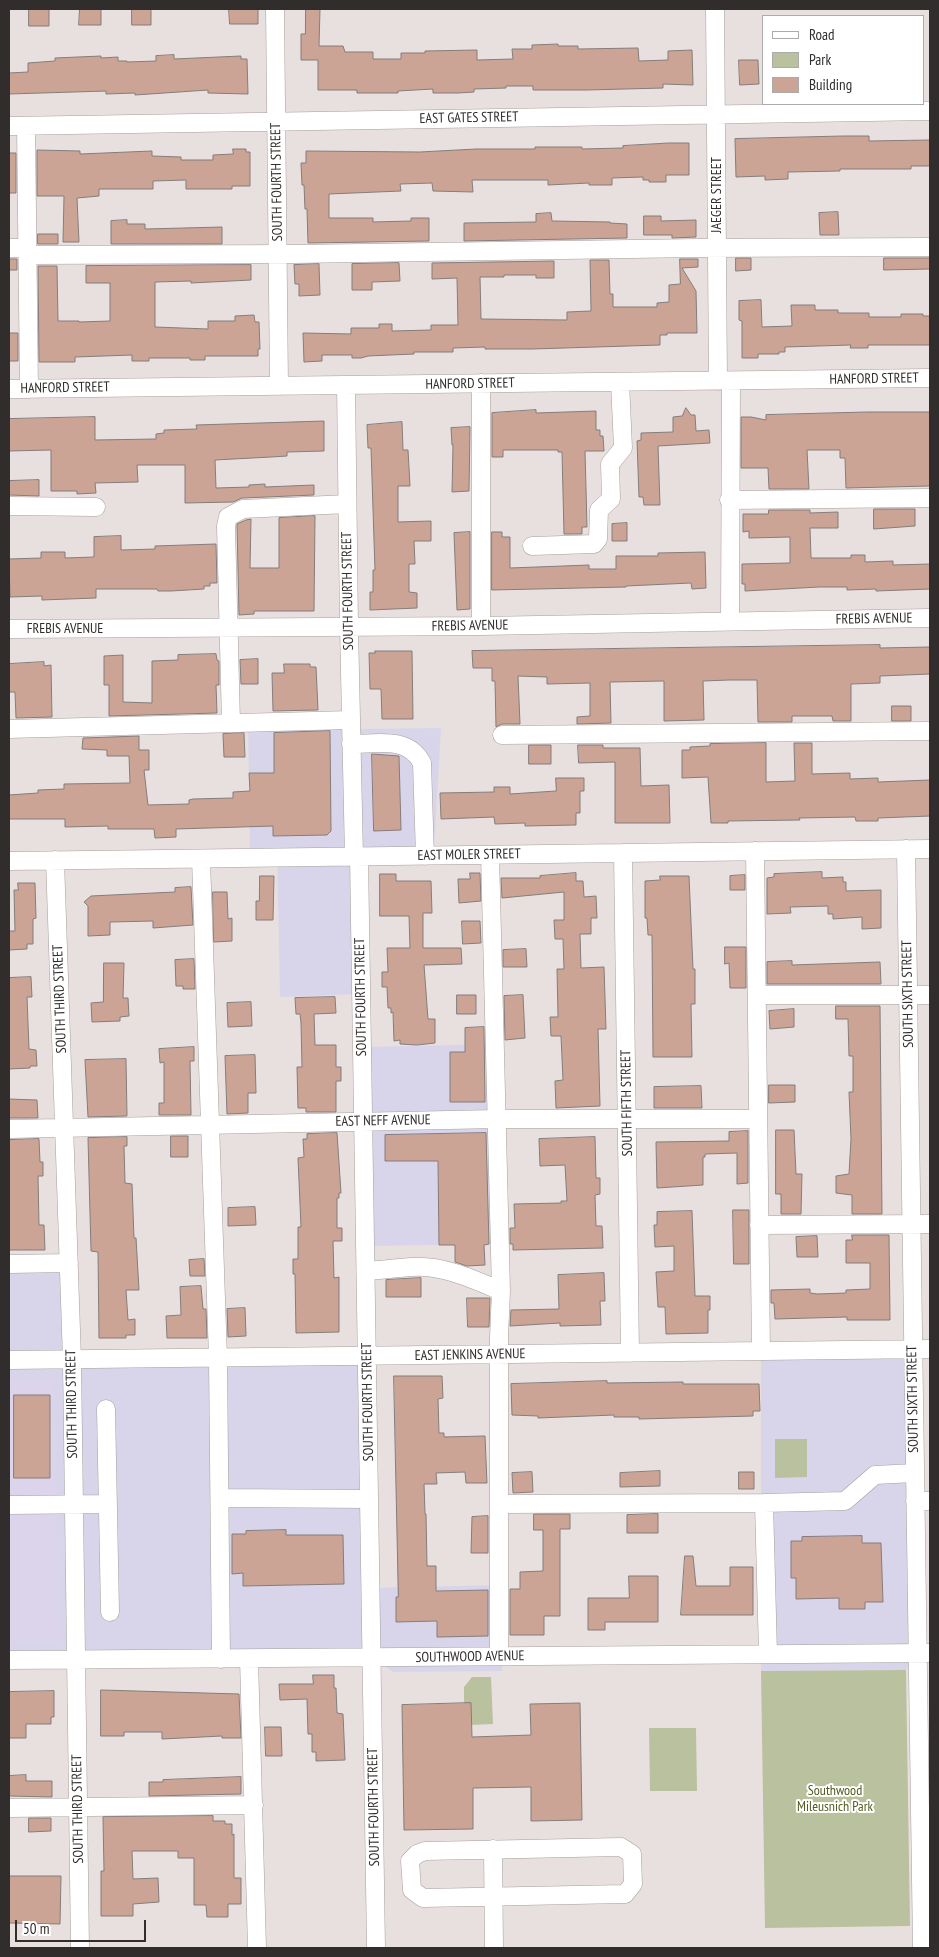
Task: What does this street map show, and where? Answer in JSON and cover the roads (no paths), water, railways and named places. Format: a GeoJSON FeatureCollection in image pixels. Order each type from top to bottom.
{"type":"FeatureCollection","features":[{"type":"Feature","properties":{"kind":"street","name":"SOUTH FOURTH STREET"},"geometry":{"type":"LineString","coordinates":[[275,9],[279,386]]}},
{"type":"Feature","properties":{"kind":"street","name":"JAEGER STREET"},"geometry":{"type":"LineString","coordinates":[[715,9],[717,248],[729,500],[730,622]]}},
{"type":"Feature","properties":{"kind":"street","name":"EAST GATES STREET"},"geometry":{"type":"LineString","coordinates":[[17,126],[930,111]]}},
{"type":"Feature","properties":{"kind":"street"},"geometry":{"type":"LineString","coordinates":[[17,126],[27,251],[29,389]]}},
{"type":"Feature","properties":{"kind":"street"},"geometry":{"type":"LineString","coordinates":[[9,248],[27,251],[277,254],[930,247]]}},
{"type":"Feature","properties":{"kind":"street","name":"HANFORD STREET"},"geometry":{"type":"LineString","coordinates":[[9,389],[930,378]]}},
{"type":"Feature","properties":{"kind":"street"},"geometry":{"type":"LineString","coordinates":[[532,546],[594,544],[598,539],[599,510],[611,499],[610,464],[623,448],[620,382]]}},
{"type":"Feature","properties":{"kind":"street"},"geometry":{"type":"LineString","coordinates":[[481,626],[482,383]]}},
{"type":"Feature","properties":{"kind":"street","name":"SOUTH FOURTH STREET"},"geometry":{"type":"LineString","coordinates":[[346,385],[351,744],[364,1122],[376,1948]]}},
{"type":"Feature","properties":{"kind":"street"},"geometry":{"type":"LineString","coordinates":[[729,500],[930,498]]}},
{"type":"Feature","properties":{"kind":"street"},"geometry":{"type":"LineString","coordinates":[[230,723],[226,526],[228,518],[243,509],[347,504]]}},
{"type":"Feature","properties":{"kind":"street"},"geometry":{"type":"LineString","coordinates":[[9,506],[96,507]]}},
{"type":"Feature","properties":{"kind":"street","name":"FREBIS AVENUE"},"geometry":{"type":"LineString","coordinates":[[9,629],[481,626],[930,618]]}},
{"type":"Feature","properties":{"kind":"street"},"geometry":{"type":"LineString","coordinates":[[9,730],[351,720]]}},
{"type":"Feature","properties":{"kind":"street"},"geometry":{"type":"LineString","coordinates":[[502,735],[930,731]]}},
{"type":"Feature","properties":{"kind":"street"},"geometry":{"type":"LineString","coordinates":[[351,744],[400,744],[416,752],[420,758],[422,763],[425,856]]}},
{"type":"Feature","properties":{"kind":"street","name":"SOUTH SIXTH STREET"},"geometry":{"type":"LineString","coordinates":[[906,849],[914,1473],[922,1501],[925,1796],[922,1948]]}},
{"type":"Feature","properties":{"kind":"street","name":"EAST MOLER STREET"},"geometry":{"type":"LineString","coordinates":[[9,861],[930,849]]}},
{"type":"Feature","properties":{"kind":"street"},"geometry":{"type":"LineString","coordinates":[[755,851],[761,1351]]}},
{"type":"Feature","properties":{"kind":"street","name":"SOUTH FIFTH STREET"},"geometry":{"type":"LineString","coordinates":[[623,853],[630,1353]]}},
{"type":"Feature","properties":{"kind":"street"},"geometry":{"type":"LineString","coordinates":[[490,855],[500,1292],[499,1656]]}},
{"type":"Feature","properties":{"kind":"street"},"geometry":{"type":"LineString","coordinates":[[200,859],[218,1358],[222,1659]]}},
{"type":"Feature","properties":{"kind":"street","name":"SOUTH THIRD STREET"},"geometry":{"type":"LineString","coordinates":[[55,860],[72,1360],[80,1948]]}},
{"type":"Feature","properties":{"kind":"street"},"geometry":{"type":"LineString","coordinates":[[757,995],[930,995]]}},
{"type":"Feature","properties":{"kind":"street","name":"EAST NEFF AVENUE"},"geometry":{"type":"LineString","coordinates":[[9,1129],[497,1119],[758,1119]]}},
{"type":"Feature","properties":{"kind":"street"},"geometry":{"type":"LineString","coordinates":[[759,1225],[930,1224]]}},
{"type":"Feature","properties":{"kind":"street"},"geometry":{"type":"LineString","coordinates":[[9,1264],[69,1263]]}},
{"type":"Feature","properties":{"kind":"street"},"geometry":{"type":"LineString","coordinates":[[366,1271],[414,1267],[444,1270],[474,1279],[500,1292]]}},
{"type":"Feature","properties":{"kind":"street","name":"EAST JENKINS AVENUE"},"geometry":{"type":"LineString","coordinates":[[9,1360],[930,1349]]}},
{"type":"Feature","properties":{"kind":"street"},"geometry":{"type":"LineString","coordinates":[[106,1409],[110,1612]]}},
{"type":"Feature","properties":{"kind":"street"},"geometry":{"type":"LineString","coordinates":[[499,1504],[845,1502],[875,1475],[914,1473]]}},
{"type":"Feature","properties":{"kind":"street"},"geometry":{"type":"LineString","coordinates":[[220,1498],[369,1499]]}},
{"type":"Feature","properties":{"kind":"street"},"geometry":{"type":"LineString","coordinates":[[764,1503],[768,1654]]}},
{"type":"Feature","properties":{"kind":"street"},"geometry":{"type":"LineString","coordinates":[[9,1505],[108,1504]]}},
{"type":"Feature","properties":{"kind":"street","name":"SOUTHWOOD AVENUE"},"geometry":{"type":"LineString","coordinates":[[9,1660],[924,1653]]}},
{"type":"Feature","properties":{"kind":"street"},"geometry":{"type":"LineString","coordinates":[[249,1659],[257,1948]]}},
{"type":"Feature","properties":{"kind":"street"},"geometry":{"type":"LineString","coordinates":[[9,1808],[254,1805]]}},
{"type":"Feature","properties":{"kind":"street"},"geometry":{"type":"LineString","coordinates":[[621,1847],[632,1854],[633,1884],[625,1894],[494,1896],[423,1898],[412,1890],[410,1860],[417,1854],[425,1851],[621,1847]]}},
{"type":"Feature","properties":{"kind":"street"},"geometry":{"type":"LineString","coordinates":[[493,1850],[494,1948]]}},
{"type":"Feature","properties":{"kind":"park label","name":"Southwood Mileusnich Park"},"geometry":{"type":"Point","coordinates":[835,1799]}}]}
